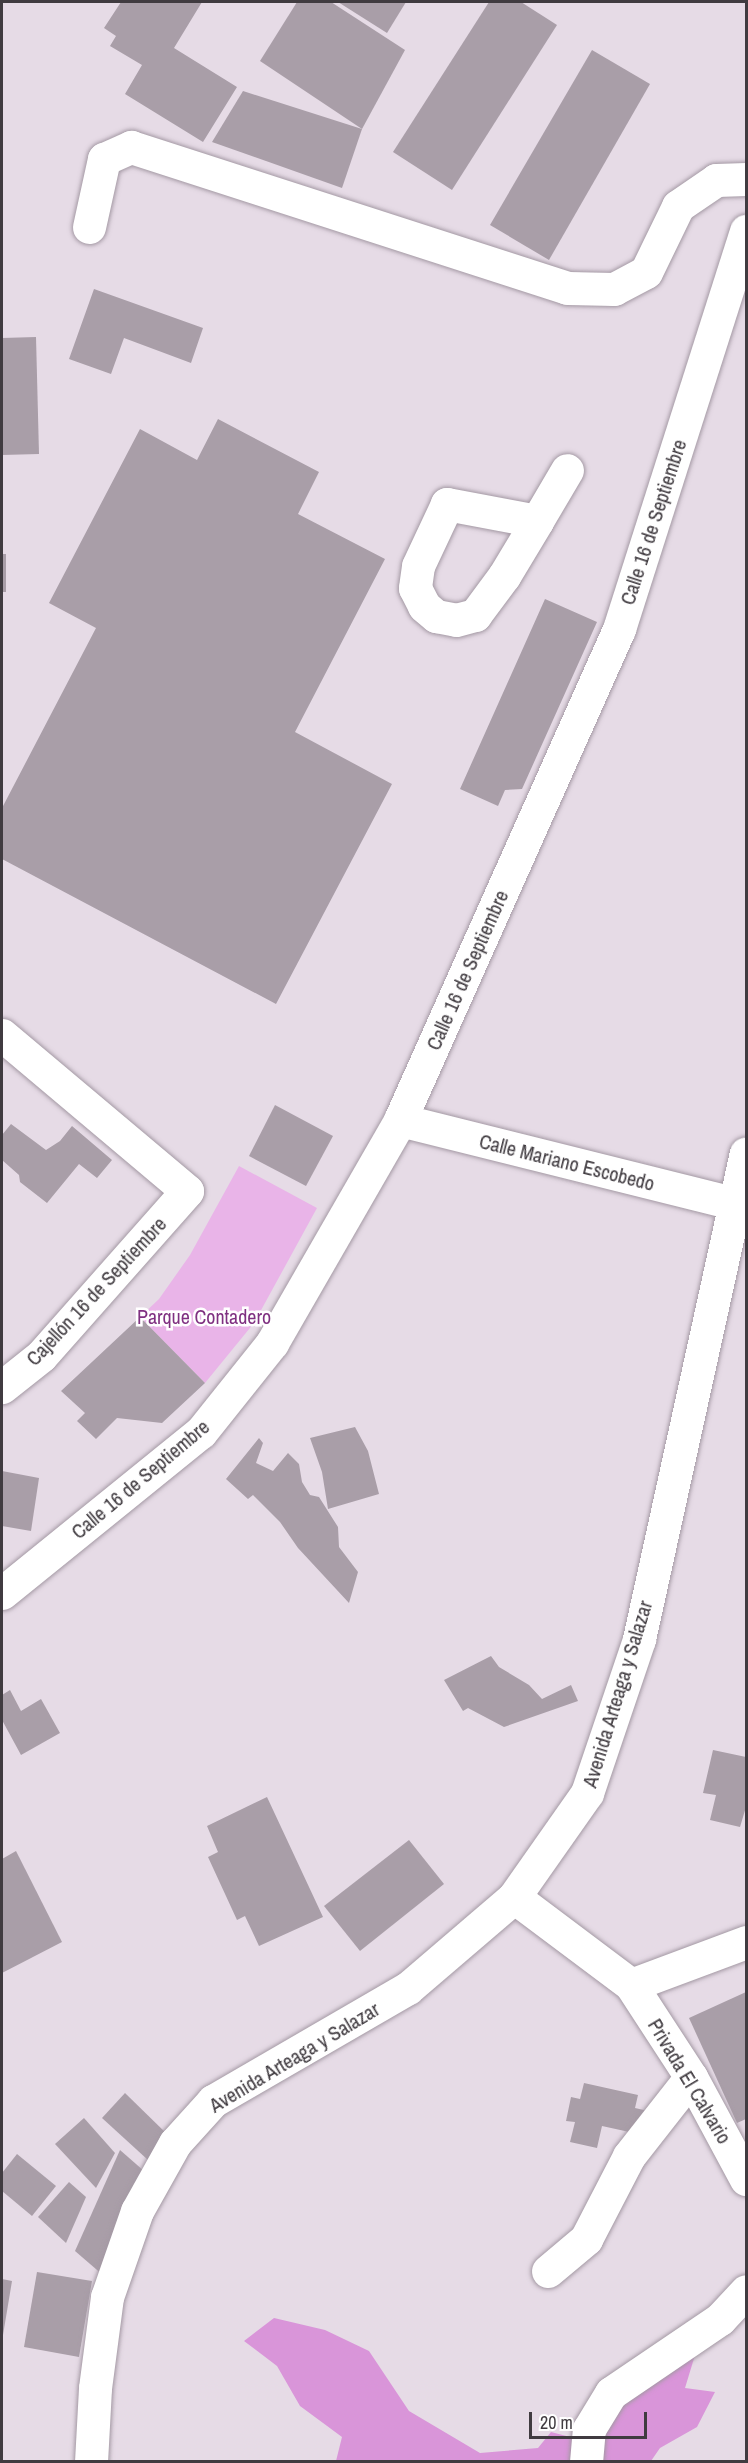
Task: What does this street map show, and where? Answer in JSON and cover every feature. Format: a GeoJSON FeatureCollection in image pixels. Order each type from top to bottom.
{"type":"FeatureCollection","features":[{"type":"Feature","properties":{"kind":"street"},"geometry":{"type":"LineString","coordinates":[[89,227],[104,159],[131,147],[567,288],[614,289],[646,272],[678,206],[716,180],[747,179]]}},
{"type":"Feature","properties":{"kind":"street","name":"Calle 16 de Septiembre"},"geometry":{"type":"LineString","coordinates":[[2,1593],[201,1432],[272,1343],[400,1120],[619,629],[747,231]]}},
{"type":"Feature","properties":{"kind":"street"},"geometry":{"type":"LineString","coordinates":[[537,521],[567,470]]}},
{"type":"Feature","properties":{"kind":"street","name":"Cajellón 16 de Septiembre"},"geometry":{"type":"LineString","coordinates":[[2,1035],[187,1191],[41,1356],[2,1387]]}},
{"type":"Feature","properties":{"kind":"street","name":"Calle Mariano Escobedo"},"geometry":{"type":"LineString","coordinates":[[400,1120],[733,1203]]}},
{"type":"Feature","properties":{"kind":"street","name":"Avenida Arteaga y Salazar"},"geometry":{"type":"LineString","coordinates":[[91,2462],[95,2388],[107,2297],[137,2211],[175,2143],[213,2101],[408,1988],[514,1897],[587,1793],[639,1639],[733,1203],[747,1154]]}},
{"type":"Feature","properties":{"kind":"street"},"geometry":{"type":"LineString","coordinates":[[514,1897],[631,1985],[747,1942]]}},
{"type":"Feature","properties":{"kind":"street","name":"Privada El Calvario"},"geometry":{"type":"LineString","coordinates":[[631,1985],[691,2078],[747,2179]]}},
{"type":"Feature","properties":{"kind":"street"},"geometry":{"type":"LineString","coordinates":[[548,2271],[586,2239],[629,2156],[691,2078]]}},
{"type":"Feature","properties":{"kind":"street"},"geometry":{"type":"LineString","coordinates":[[586,2462],[589,2429],[610,2393],[720,2319],[747,2291]]}},
{"type":"Feature","properties":{"kind":"green space","name":"Parque Contadero"},"geometry":{"type":"Polygon","coordinates":[[[239,1166],[317,1208],[254,1323],[205,1383],[140,1317],[159,1299],[190,1255],[239,1166]]]}},
{"type":"Feature","properties":{"kind":"shaded area"},"geometry":{"type":"Polygon","coordinates":[[[274,2318],[325,2330],[369,2351],[409,2411],[480,2453],[538,2448],[551,2432],[574,2438],[619,2411],[631,2395],[702,2332],[685,2388],[715,2392],[697,2427],[660,2448],[651,2461],[336,2461],[342,2437],[300,2406],[277,2366],[244,2341],[274,2318]]]}},
{"type":"Feature","properties":{"kind":"building"},"geometry":{"type":"Polygon","coordinates":[[[121,2],[202,2],[174,48],[237,87],[203,142],[125,94],[142,65],[110,46],[116,36],[104,28],[121,2]]]}},
{"type":"Feature","properties":{"kind":"building"},"geometry":{"type":"Polygon","coordinates":[[[297,2],[331,2],[405,50],[362,129],[260,61],[297,2]]]}},
{"type":"Feature","properties":{"kind":"building"},"geometry":{"type":"Polygon","coordinates":[[[338,2],[406,2],[387,33],[338,2]]]}},
{"type":"Feature","properties":{"kind":"building"},"geometry":{"type":"Polygon","coordinates":[[[489,2],[521,2],[557,25],[452,190],[393,152],[489,2]]]}},
{"type":"Feature","properties":{"kind":"building"},"geometry":{"type":"Polygon","coordinates":[[[592,50],[650,84],[549,260],[490,225],[592,50]]]}},
{"type":"Feature","properties":{"kind":"building"},"geometry":{"type":"Polygon","coordinates":[[[243,91],[362,129],[342,188],[212,142],[243,91]]]}},
{"type":"Feature","properties":{"kind":"building"},"geometry":{"type":"Polygon","coordinates":[[[94,289],[203,328],[191,363],[124,338],[111,374],[69,359],[94,289]]]}},
{"type":"Feature","properties":{"kind":"building"},"geometry":{"type":"Polygon","coordinates":[[[36,337],[39,454],[2,455],[2,338],[36,337]]]}},
{"type":"Feature","properties":{"kind":"building"},"geometry":{"type":"Polygon","coordinates":[[[218,419],[319,472],[298,514],[385,559],[295,732],[392,784],[276,1004],[2,859],[2,808],[96,628],[49,603],[140,429],[197,460],[218,419]]]}},
{"type":"Feature","properties":{"kind":"building"},"geometry":{"type":"Polygon","coordinates":[[[2,554],[6,554],[6,592],[2,592],[2,554]]]}},
{"type":"Feature","properties":{"kind":"building"},"geometry":{"type":"Polygon","coordinates":[[[545,599],[597,622],[522,789],[505,790],[498,806],[460,789],[545,599]]]}},
{"type":"Feature","properties":{"kind":"building"},"geometry":{"type":"Polygon","coordinates":[[[275,1105],[333,1136],[306,1186],[249,1156],[275,1105]]]}},
{"type":"Feature","properties":{"kind":"building"},"geometry":{"type":"Polygon","coordinates":[[[11,1124],[46,1150],[60,1141],[72,1126],[112,1160],[97,1178],[79,1164],[47,1203],[20,1182],[19,1175],[2,1160],[2,1135],[11,1124]]]}},
{"type":"Feature","properties":{"kind":"building"},"geometry":{"type":"Polygon","coordinates":[[[140,1317],[205,1383],[162,1423],[117,1418],[96,1439],[77,1421],[85,1413],[61,1391],[140,1317]]]}},
{"type":"Feature","properties":{"kind":"building"},"geometry":{"type":"Polygon","coordinates":[[[355,1427],[368,1451],[379,1494],[328,1509],[322,1472],[310,1438],[355,1427]]]}},
{"type":"Feature","properties":{"kind":"building"},"geometry":{"type":"Polygon","coordinates":[[[259,1438],[263,1443],[256,1463],[273,1471],[288,1453],[299,1464],[302,1482],[310,1495],[319,1497],[338,1527],[339,1547],[358,1572],[349,1603],[298,1548],[280,1522],[253,1495],[248,1499],[226,1479],[259,1438]]]}},
{"type":"Feature","properties":{"kind":"building"},"geometry":{"type":"Polygon","coordinates":[[[2,1471],[39,1478],[31,1531],[2,1526],[2,1471]]]}},
{"type":"Feature","properties":{"kind":"building"},"geometry":{"type":"Polygon","coordinates":[[[491,1656],[499,1667],[529,1685],[542,1699],[571,1685],[578,1701],[504,1727],[468,1708],[463,1711],[444,1680],[491,1656]]]}},
{"type":"Feature","properties":{"kind":"building"},"geometry":{"type":"Polygon","coordinates":[[[10,1690],[21,1711],[41,1699],[60,1733],[21,1755],[2,1720],[2,1695],[10,1690]]]}},
{"type":"Feature","properties":{"kind":"building"},"geometry":{"type":"Polygon","coordinates":[[[713,1750],[746,1757],[746,1807],[740,1827],[710,1820],[716,1795],[703,1793],[713,1750]]]}},
{"type":"Feature","properties":{"kind":"building"},"geometry":{"type":"Polygon","coordinates":[[[267,1797],[323,1917],[259,1946],[245,1916],[237,1920],[208,1857],[218,1852],[207,1826],[267,1797]]]}},
{"type":"Feature","properties":{"kind":"building"},"geometry":{"type":"Polygon","coordinates":[[[409,1840],[444,1884],[360,1951],[324,1906],[409,1840]]]}},
{"type":"Feature","properties":{"kind":"building"},"geometry":{"type":"Polygon","coordinates":[[[16,1851],[62,1942],[2,1973],[2,1859],[16,1851]]]}},
{"type":"Feature","properties":{"kind":"building"},"geometry":{"type":"Polygon","coordinates":[[[746,1992],[746,2119],[737,2123],[689,2018],[746,1992]]]}},
{"type":"Feature","properties":{"kind":"building"},"geometry":{"type":"Polygon","coordinates":[[[584,2083],[638,2095],[635,2108],[648,2111],[643,2135],[602,2126],[597,2148],[570,2142],[575,2122],[566,2121],[571,2097],[580,2099],[584,2083]]]}},
{"type":"Feature","properties":{"kind":"building"},"geometry":{"type":"Polygon","coordinates":[[[125,2093],[169,2136],[148,2160],[102,2118],[125,2093]]]}},
{"type":"Feature","properties":{"kind":"building"},"geometry":{"type":"Polygon","coordinates":[[[84,2118],[115,2153],[96,2188],[55,2144],[84,2118]]]}},
{"type":"Feature","properties":{"kind":"building"},"geometry":{"type":"Polygon","coordinates":[[[120,2150],[144,2171],[104,2276],[75,2251],[120,2150]]]}},
{"type":"Feature","properties":{"kind":"building"},"geometry":{"type":"Polygon","coordinates":[[[17,2154],[56,2186],[32,2216],[2,2191],[2,2173],[17,2154]]]}},
{"type":"Feature","properties":{"kind":"building"},"geometry":{"type":"Polygon","coordinates":[[[69,2182],[86,2197],[66,2243],[38,2217],[69,2182]]]}},
{"type":"Feature","properties":{"kind":"building"},"geometry":{"type":"Polygon","coordinates":[[[37,2272],[92,2281],[79,2357],[24,2347],[37,2272]]]}},
{"type":"Feature","properties":{"kind":"building"},"geometry":{"type":"Polygon","coordinates":[[[2,2279],[12,2281],[3,2335],[2,2335],[2,2279]]]}}]}
